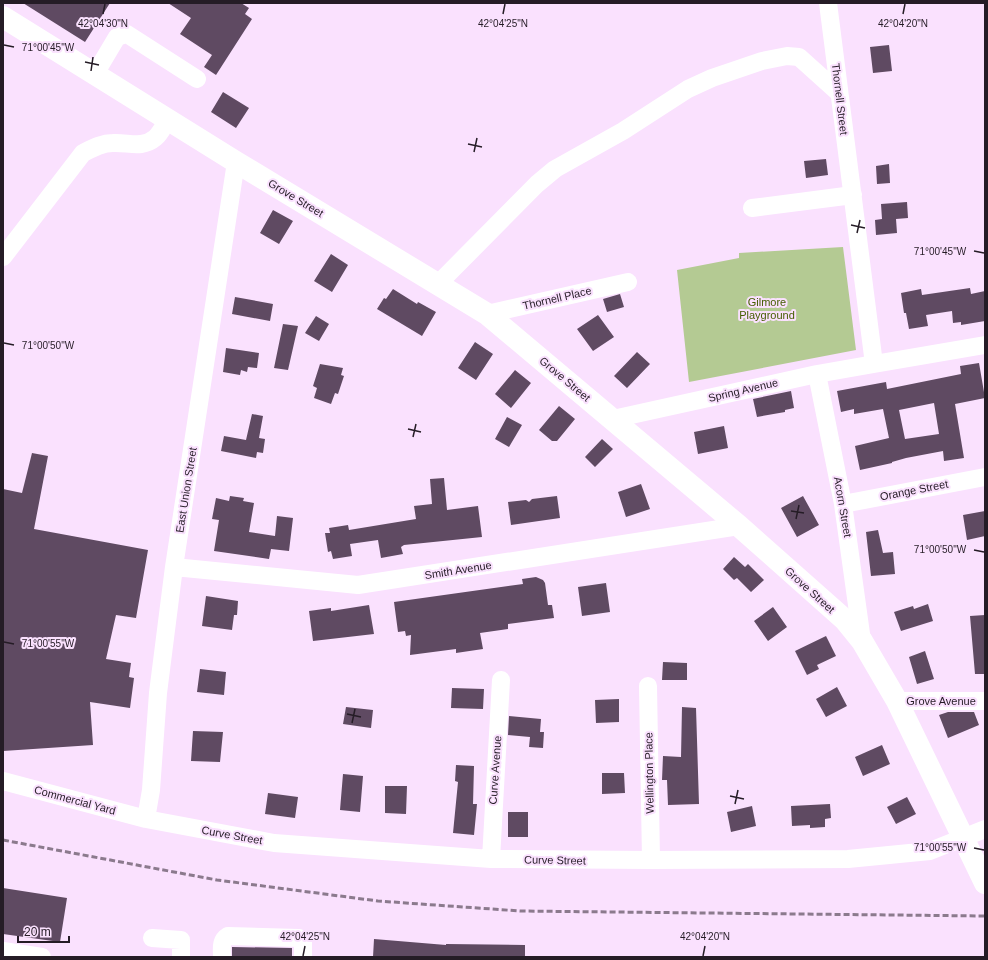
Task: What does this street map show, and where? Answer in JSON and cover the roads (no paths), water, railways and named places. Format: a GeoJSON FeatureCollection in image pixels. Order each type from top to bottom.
{"type":"FeatureCollection","features":[{"type":"Feature","properties":{"kind":"main road","name":"Grove Street"},"geometry":{"type":"LineString","coordinates":[[3,17],[236,162],[487,314],[740,526],[844,620],[862,641],[897,701],[985,883]]}},
{"type":"Feature","properties":{"kind":"street","name":"Thornell Street"},"geometry":{"type":"LineString","coordinates":[[828,3],[853,195]]}},
{"type":"Feature","properties":{"kind":"street"},"geometry":{"type":"LineString","coordinates":[[95,74],[117,37],[127,34],[197,79]]}},
{"type":"Feature","properties":{"kind":"street"},"geometry":{"type":"LineString","coordinates":[[438,284],[537,184],[555,169],[623,131],[688,89],[712,78],[762,62],[795,56],[804,60],[839,93]]}},
{"type":"Feature","properties":{"kind":"street"},"geometry":{"type":"LineString","coordinates":[[3,257],[83,153],[97,146],[114,143],[129,145],[144,144],[156,137],[168,119]]}},
{"type":"Feature","properties":{"kind":"street","name":"East Union Street"},"geometry":{"type":"LineString","coordinates":[[146,819],[151,790],[158,693],[174,567],[236,162]]}},
{"type":"Feature","properties":{"kind":"street"},"geometry":{"type":"LineString","coordinates":[[752,208],[853,195],[874,364]]}},
{"type":"Feature","properties":{"kind":"street","name":"Thornell Place"},"geometry":{"type":"LineString","coordinates":[[487,314],[628,282]]}},
{"type":"Feature","properties":{"kind":"street","name":"Spring Avenue"},"geometry":{"type":"LineString","coordinates":[[613,419],[817,374],[985,345]]}},
{"type":"Feature","properties":{"kind":"street","name":"Acorn Street"},"geometry":{"type":"LineString","coordinates":[[817,374],[843,504],[862,641]]}},
{"type":"Feature","properties":{"kind":"street","name":"Orange Street"},"geometry":{"type":"LineString","coordinates":[[843,504],[985,477]]}},
{"type":"Feature","properties":{"kind":"street","name":"Smith Avenue"},"geometry":{"type":"LineString","coordinates":[[174,567],[358,585],[740,526]]}},
{"type":"Feature","properties":{"kind":"street","name":"Curve Avenue"},"geometry":{"type":"LineString","coordinates":[[491,859],[501,680]]}},
{"type":"Feature","properties":{"kind":"street","name":"Wellington Place"},"geometry":{"type":"LineString","coordinates":[[648,686],[650,860]]}},
{"type":"Feature","properties":{"kind":"street","name":"Grove Avenue"},"geometry":{"type":"LineString","coordinates":[[897,701],[985,701]]}},
{"type":"Feature","properties":{"kind":"street","name":"Commercial Yard"},"geometry":{"type":"LineString","coordinates":[[3,780],[146,819]]}},
{"type":"Feature","properties":{"kind":"street","name":"Curve Street"},"geometry":{"type":"LineString","coordinates":[[146,819],[274,842],[491,859],[848,859],[930,851],[985,829]]}},
{"type":"Feature","properties":{"kind":"street"},"geometry":{"type":"LineString","coordinates":[[222,957],[222,943],[224,938],[228,936],[299,938],[303,940],[303,957]]}},
{"type":"Feature","properties":{"kind":"street"},"geometry":{"type":"LineString","coordinates":[[152,938],[181,940],[181,957]]}},
{"type":"Feature","properties":{"kind":"street"},"geometry":{"type":"LineString","coordinates":[[3,951],[42,957]]}},
{"type":"Feature","properties":{"kind":"railway"},"geometry":{"type":"LineString","coordinates":[[3,840],[217,880],[378,901],[520,911],[985,916]]}},
{"type":"Feature","properties":{"kind":"park label","name":"Gilmore Playground"},"geometry":{"type":"Point","coordinates":[767,308]}}]}
